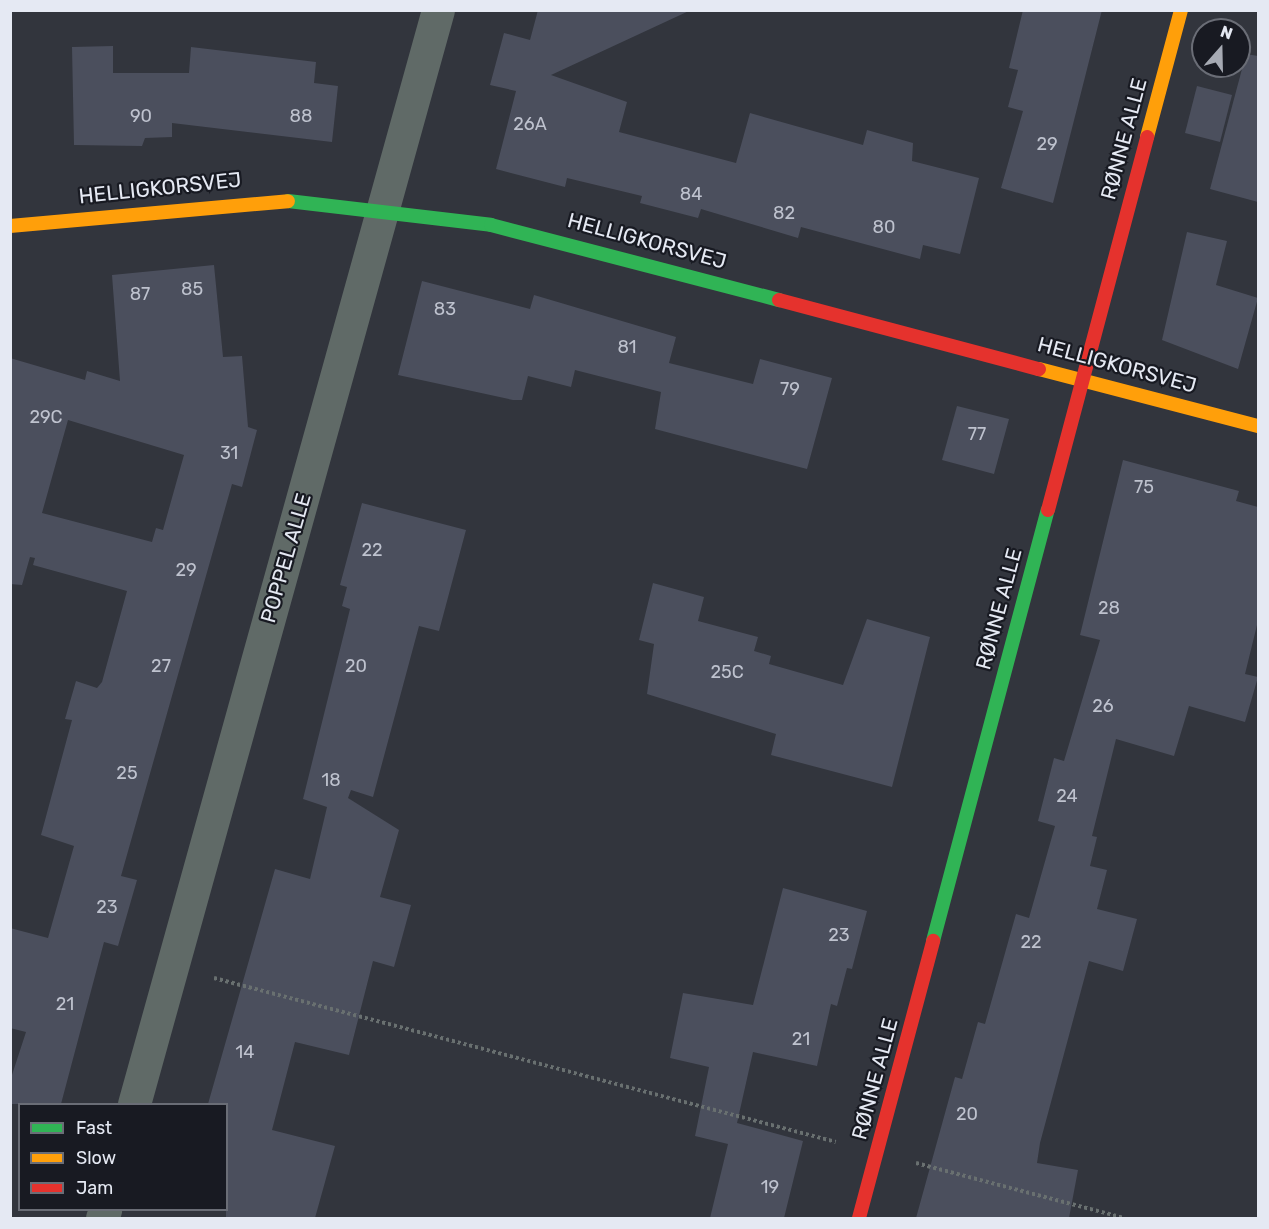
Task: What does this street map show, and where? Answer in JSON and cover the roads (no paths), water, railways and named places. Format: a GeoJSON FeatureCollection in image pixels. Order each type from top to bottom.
{"type":"FeatureCollection","features":[{"type":"Feature","properties":{"kind":"street","name":"POPPEL ALLE"},"geometry":{"type":"LineString","coordinates":[[134,1103],[438,10]]}},
{"type":"Feature","properties":{"kind":"street","name":"RØNNE ALLE"},"geometry":{"type":"LineString","coordinates":[[859,1218],[1181,10]]}},
{"type":"Feature","properties":{"kind":"street","name":"HELLIGKORSVEJ"},"geometry":{"type":"LineString","coordinates":[[10,226],[268,199],[384,210],[534,234],[1082,377],[1258,426]]}}]}
